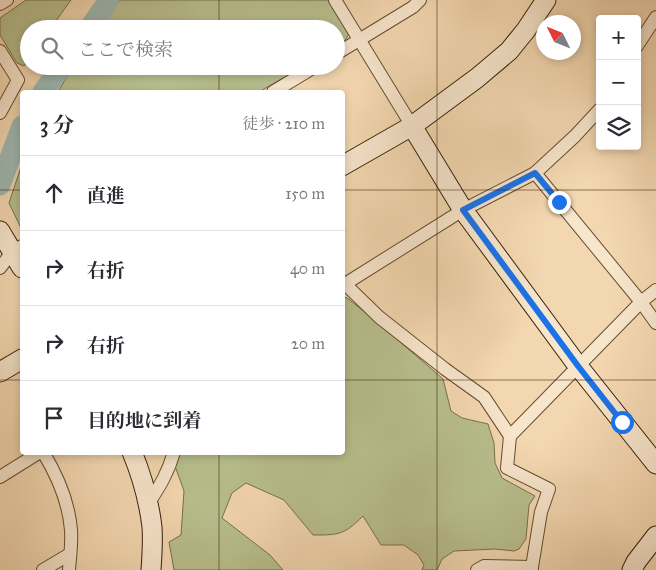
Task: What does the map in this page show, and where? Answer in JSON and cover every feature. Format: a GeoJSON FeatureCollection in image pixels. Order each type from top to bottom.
{"type":"FeatureCollection","features":[{"type":"Feature","properties":{"kind":"street"},"geometry":{"type":"LineString","coordinates":[[0,4],[7,0]]}},
{"type":"Feature","properties":{"kind":"street"},"geometry":{"type":"LineString","coordinates":[[335,0],[463,210],[578,366],[656,464]]}},
{"type":"Feature","properties":{"kind":"street"},"geometry":{"type":"LineString","coordinates":[[345,49],[413,7],[420,0]]}},
{"type":"Feature","properties":{"kind":"street"},"geometry":{"type":"LineString","coordinates":[[345,164],[412,126],[477,78],[509,51],[546,0]]}},
{"type":"Feature","properties":{"kind":"street"},"geometry":{"type":"LineString","coordinates":[[641,40],[656,17]]}},
{"type":"Feature","properties":{"kind":"street"},"geometry":{"type":"LineString","coordinates":[[0,51],[18,80],[0,113]]}},
{"type":"Feature","properties":{"kind":"street"},"geometry":{"type":"LineString","coordinates":[[276,90],[301,75]]}},
{"type":"Feature","properties":{"kind":"street"},"geometry":{"type":"LineString","coordinates":[[345,283],[463,210],[535,173],[575,136],[596,113]]}},
{"type":"Feature","properties":{"kind":"street"},"geometry":{"type":"LineString","coordinates":[[535,173],[641,302],[656,323]]}},
{"type":"Feature","properties":{"kind":"street"},"geometry":{"type":"LineString","coordinates":[[0,268],[11,243]]}},
{"type":"Feature","properties":{"kind":"street"},"geometry":{"type":"LineString","coordinates":[[11,243],[20,263]]}},
{"type":"Feature","properties":{"kind":"street"},"geometry":{"type":"LineString","coordinates":[[345,285],[379,317],[484,397],[510,436]]}},
{"type":"Feature","properties":{"kind":"street"},"geometry":{"type":"LineString","coordinates":[[477,570],[484,566],[532,568],[541,512],[549,490],[507,468],[510,436],[641,302],[656,290]]}},
{"type":"Feature","properties":{"kind":"street"},"geometry":{"type":"LineString","coordinates":[[0,372],[20,359]]}},
{"type":"Feature","properties":{"kind":"street"},"geometry":{"type":"LineString","coordinates":[[0,477],[37,455]]}},
{"type":"Feature","properties":{"kind":"street"},"geometry":{"type":"LineString","coordinates":[[44,455],[52,467],[65,502],[71,530],[69,570]]}},
{"type":"Feature","properties":{"kind":"street"},"geometry":{"type":"LineString","coordinates":[[133,455],[143,482],[148,504],[152,529],[152,570]]}},
{"type":"Feature","properties":{"kind":"street"},"geometry":{"type":"LineString","coordinates":[[148,504],[162,482],[173,455]]}},
{"type":"Feature","properties":{"kind":"street"},"geometry":{"type":"LineString","coordinates":[[632,570],[656,536]]}},
{"type":"Feature","properties":{"kind":"street"},"geometry":{"type":"LineString","coordinates":[[43,570],[70,554]]}},
{"type":"Feature","properties":{"kind":"green space"},"geometry":{"type":"Polygon","coordinates":[[[26,0],[71,0],[57,20],[20,20],[20,64],[17,63],[0,35],[0,18],[26,0]]]}},
{"type":"Feature","properties":{"kind":"green space"},"geometry":{"type":"Polygon","coordinates":[[[120,0],[328,0],[341,20],[106,20],[120,0]]]}},
{"type":"Feature","properties":{"kind":"green space"},"geometry":{"type":"Polygon","coordinates":[[[345,27],[349,33],[345,41],[345,27]]]}},
{"type":"Feature","properties":{"kind":"green space"},"geometry":{"type":"Polygon","coordinates":[[[68,75],[288,75],[262,90],[59,90],[68,75]]]}},
{"type":"Feature","properties":{"kind":"green space"},"geometry":{"type":"Polygon","coordinates":[[[20,170],[20,226],[9,203],[20,170]]]}},
{"type":"Feature","properties":{"kind":"green space"},"geometry":{"type":"Polygon","coordinates":[[[345,298],[376,321],[443,379],[451,411],[462,418],[488,424],[494,443],[495,463],[502,478],[535,496],[529,505],[526,539],[519,549],[514,551],[495,549],[454,551],[442,559],[437,570],[422,570],[424,565],[418,555],[404,545],[381,545],[363,516],[341,533],[313,535],[284,500],[246,483],[232,493],[222,518],[270,555],[283,570],[174,570],[169,542],[181,535],[184,491],[175,466],[179,455],[345,455],[345,298]]]}},
{"type":"Feature","properties":{"kind":"waterway"},"geometry":{"type":"LineString","coordinates":[[95,20],[109,0]]}},
{"type":"Feature","properties":{"kind":"waterway"},"geometry":{"type":"LineString","coordinates":[[44,90],[55,75]]}},
{"type":"Feature","properties":{"kind":"waterway"},"geometry":{"type":"LineString","coordinates":[[0,185],[20,131]]}},
{"type":"Feature","properties":{"kind":"route"},"geometry":{"type":"LineString","coordinates":[[559,202],[535,173],[463,210],[578,366],[622,422]]}}]}
